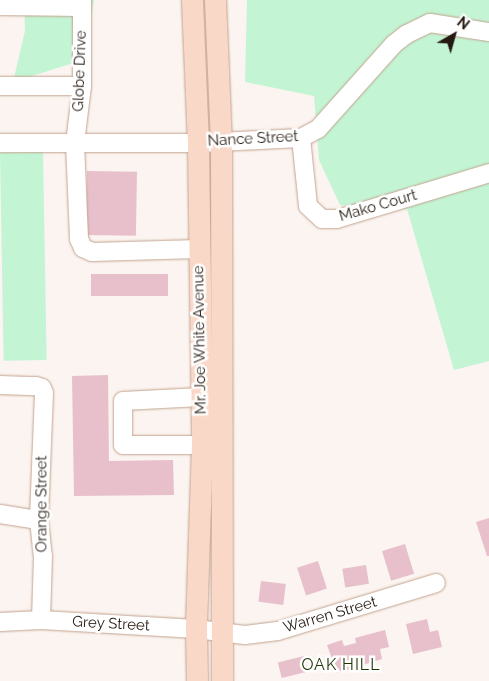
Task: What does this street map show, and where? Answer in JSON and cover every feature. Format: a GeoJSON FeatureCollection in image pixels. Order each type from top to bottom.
{"type":"FeatureCollection","features":[{"type":"Feature","properties":{"kind":"main road","name":"Mr. Joe White Avenue"},"geometry":{"type":"LineString","coordinates":[[192,0],[198,142],[202,445],[196,629],[197,681]]}},
{"type":"Feature","properties":{"kind":"main road","name":"Mr. Joe White Avenue"},"geometry":{"type":"LineString","coordinates":[[215,0],[221,141],[222,681]]}},
{"type":"Feature","properties":{"kind":"street"},"geometry":{"type":"LineString","coordinates":[[0,6],[82,3]]}},
{"type":"Feature","properties":{"kind":"street","name":"Globe Drive"},"geometry":{"type":"LineString","coordinates":[[82,3],[82,86],[75,143],[78,239],[83,248],[92,252],[199,249]]}},
{"type":"Feature","properties":{"kind":"street","name":"Nance Street"},"geometry":{"type":"LineString","coordinates":[[0,143],[198,142],[302,138],[318,129],[407,34],[430,23],[489,32]]}},
{"type":"Feature","properties":{"kind":"street"},"geometry":{"type":"LineString","coordinates":[[0,86],[82,86]]}},
{"type":"Feature","properties":{"kind":"street","name":"Mako Court"},"geometry":{"type":"LineString","coordinates":[[302,138],[308,206],[322,219],[337,218],[489,173]]}},
{"type":"Feature","properties":{"kind":"street","name":"Orange Street"},"geometry":{"type":"LineString","coordinates":[[0,385],[42,388],[41,620]]}},
{"type":"Feature","properties":{"kind":"street"},"geometry":{"type":"LineString","coordinates":[[201,397],[123,401],[123,445],[202,445]]}},
{"type":"Feature","properties":{"kind":"street"},"geometry":{"type":"LineString","coordinates":[[0,514],[40,520]]}},
{"type":"Feature","properties":{"kind":"street","name":"Warren Street"},"geometry":{"type":"LineString","coordinates":[[221,632],[245,635],[278,630],[436,583]]}},
{"type":"Feature","properties":{"kind":"street","name":"Grey Street"},"geometry":{"type":"LineString","coordinates":[[0,622],[41,620],[221,632]]}},
{"type":"Feature","properties":{"kind":"green space"},"geometry":{"type":"Polygon","coordinates":[[[24,0],[94,0],[83,60],[13,82],[25,31],[24,0]]]}},
{"type":"Feature","properties":{"kind":"green space"},"geometry":{"type":"Polygon","coordinates":[[[247,0],[489,0],[489,361],[454,370],[407,209],[384,211],[340,205],[319,160],[314,96],[245,82],[247,0]]]}},
{"type":"Feature","properties":{"kind":"green space"},"geometry":{"type":"Polygon","coordinates":[[[43,152],[47,360],[4,361],[0,153],[43,152]]]}},
{"type":"Feature","properties":{"kind":"building"},"geometry":{"type":"Polygon","coordinates":[[[87,171],[137,172],[136,236],[86,235],[87,171]]]}},
{"type":"Feature","properties":{"kind":"building"},"geometry":{"type":"Polygon","coordinates":[[[91,274],[168,274],[168,296],[91,296],[91,274]]]}},
{"type":"Feature","properties":{"kind":"building"},"geometry":{"type":"Polygon","coordinates":[[[108,375],[109,461],[173,460],[174,495],[74,496],[72,376],[108,375]]]}},
{"type":"Feature","properties":{"kind":"building"},"geometry":{"type":"Polygon","coordinates":[[[489,518],[489,556],[487,556],[476,522],[489,518]]]}},
{"type":"Feature","properties":{"kind":"building"},"geometry":{"type":"Polygon","coordinates":[[[405,544],[414,574],[391,581],[382,551],[405,544]]]}},
{"type":"Feature","properties":{"kind":"building"},"geometry":{"type":"Polygon","coordinates":[[[318,561],[327,589],[306,595],[297,568],[318,561]]]}},
{"type":"Feature","properties":{"kind":"building"},"geometry":{"type":"Polygon","coordinates":[[[366,565],[369,584],[345,588],[342,569],[366,565]]]}},
{"type":"Feature","properties":{"kind":"building"},"geometry":{"type":"Polygon","coordinates":[[[261,581],[286,584],[283,605],[258,602],[261,581]]]}},
{"type":"Feature","properties":{"kind":"building"},"geometry":{"type":"Polygon","coordinates":[[[427,619],[430,632],[438,630],[442,647],[413,654],[406,624],[427,619]]]}},
{"type":"Feature","properties":{"kind":"building"},"geometry":{"type":"Polygon","coordinates":[[[385,630],[389,647],[380,649],[382,659],[337,673],[327,645],[342,640],[344,646],[356,643],[355,638],[385,630]]]}},
{"type":"Feature","properties":{"kind":"building"},"geometry":{"type":"Polygon","coordinates":[[[304,656],[308,672],[282,678],[278,663],[304,656]]]}},
{"type":"Feature","properties":{"kind":"district","name":"OAK HILL"},"geometry":{"type":"Point","coordinates":[341,665]}}]}
